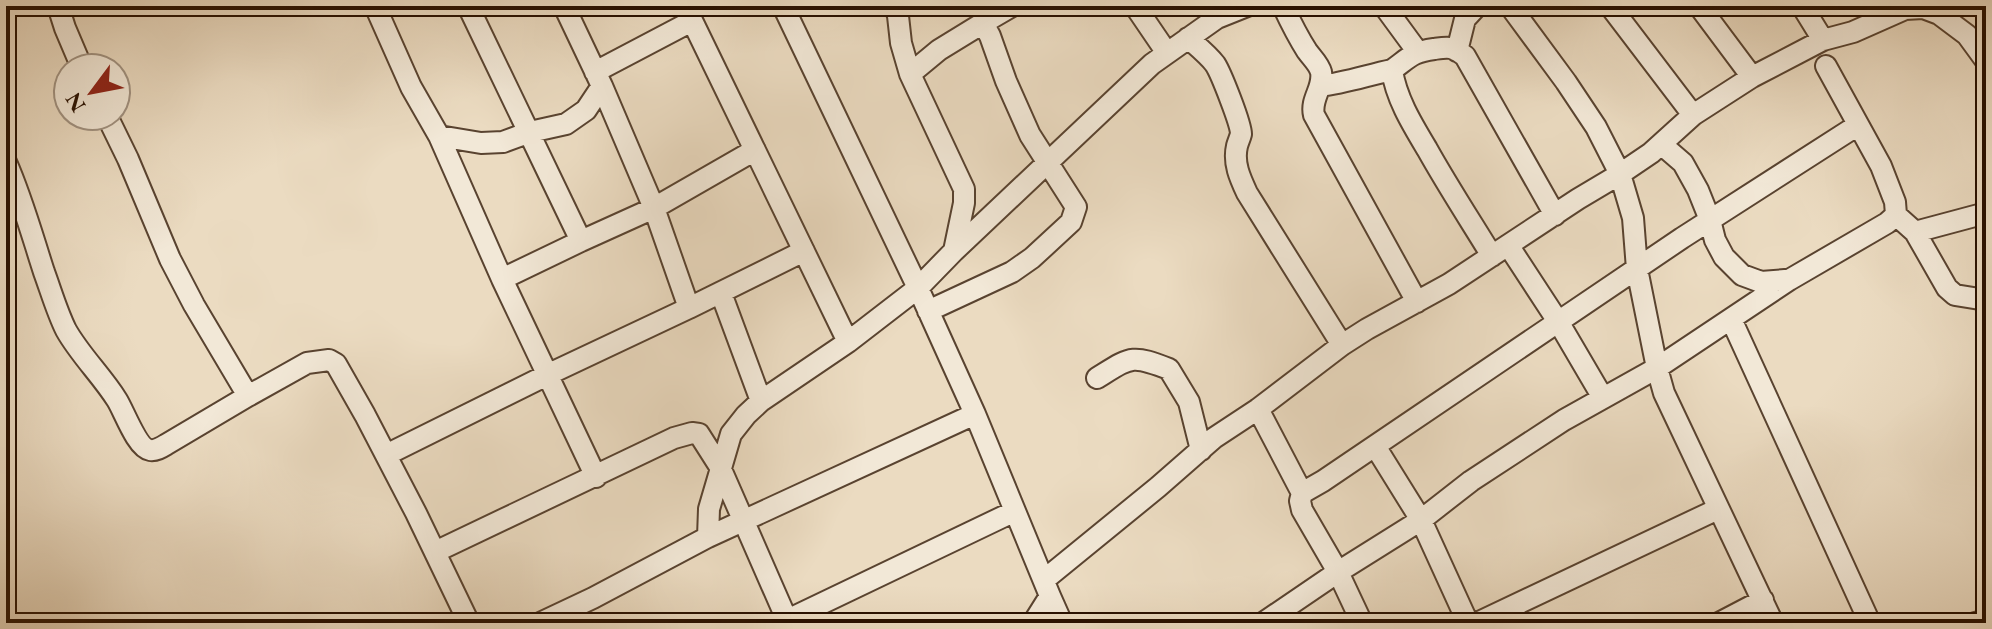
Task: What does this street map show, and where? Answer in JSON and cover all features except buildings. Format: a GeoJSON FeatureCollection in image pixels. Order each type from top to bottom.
{"type":"FeatureCollection","features":[{"type":"Feature","properties":{"kind":"street"},"geometry":{"type":"LineString","coordinates":[[58,6],[75,52]]}},
{"type":"Feature","properties":{"kind":"street"},"geometry":{"type":"LineString","coordinates":[[375,6],[411,87],[439,136],[502,279],[596,477]]}},
{"type":"Feature","properties":{"kind":"street"},"geometry":{"type":"LineString","coordinates":[[468,6],[581,241]]}},
{"type":"Feature","properties":{"kind":"street"},"geometry":{"type":"LineString","coordinates":[[566,6],[654,208],[689,308]]}},
{"type":"Feature","properties":{"kind":"street"},"geometry":{"type":"LineString","coordinates":[[783,6],[975,414],[1062,623]]}},
{"type":"Feature","properties":{"kind":"street"},"geometry":{"type":"LineString","coordinates":[[895,6],[910,74],[964,189],[961,225],[954,251]]}},
{"type":"Feature","properties":{"kind":"street"},"geometry":{"type":"LineString","coordinates":[[910,74],[939,50],[1012,6]]}},
{"type":"Feature","properties":{"kind":"street"},"geometry":{"type":"LineString","coordinates":[[1135,6],[1167,53]]}},
{"type":"Feature","properties":{"kind":"street"},"geometry":{"type":"LineString","coordinates":[[708,537],[709,509],[720,467],[731,434],[746,415],[918,288],[1152,64],[1217,18],[1247,6]]}},
{"type":"Feature","properties":{"kind":"street"},"geometry":{"type":"LineString","coordinates":[[1283,6],[1322,76],[1312,105],[1314,115],[1417,302]]}},
{"type":"Feature","properties":{"kind":"street"},"geometry":{"type":"LineString","coordinates":[[1384,6],[1417,51]]}},
{"type":"Feature","properties":{"kind":"street"},"geometry":{"type":"LineString","coordinates":[[1457,51],[1465,19],[1477,6]]}},
{"type":"Feature","properties":{"kind":"street"},"geometry":{"type":"LineString","coordinates":[[1510,6],[1596,127],[1620,174],[1633,218],[1637,269],[1664,393],[1773,623]]}},
{"type":"Feature","properties":{"kind":"street"},"geometry":{"type":"LineString","coordinates":[[1610,6],[1693,115]]}},
{"type":"Feature","properties":{"kind":"street"},"geometry":{"type":"LineString","coordinates":[[1699,6],[1752,77]]}},
{"type":"Feature","properties":{"kind":"street"},"geometry":{"type":"LineString","coordinates":[[1802,6],[1823,40]]}},
{"type":"Feature","properties":{"kind":"street"},"geometry":{"type":"LineString","coordinates":[[1872,24],[1889,6]]}},
{"type":"Feature","properties":{"kind":"street"},"geometry":{"type":"LineString","coordinates":[[1033,623],[1047,588],[1214,438],[1258,409],[1342,345],[1417,302],[1620,174],[1651,153],[1693,115],[1752,77],[1823,40],[1853,32],[1905,9],[1923,8],[1939,14],[1967,35],[1986,61]]}},
{"type":"Feature","properties":{"kind":"street"},"geometry":{"type":"LineString","coordinates":[[439,136],[481,143],[503,142],[566,124],[586,110],[599,79],[688,14],[848,342]]}},
{"type":"Feature","properties":{"kind":"street"},"geometry":{"type":"LineString","coordinates":[[928,311],[1012,272],[1032,258],[1071,222],[1076,207],[1030,135],[983,23]]}},
{"type":"Feature","properties":{"kind":"street"},"geometry":{"type":"LineString","coordinates":[[1188,38],[1215,64],[1225,85],[1241,134],[1236,160],[1247,193],[1342,345]]}},
{"type":"Feature","properties":{"kind":"street"},"geometry":{"type":"LineString","coordinates":[[1320,86],[1346,83],[1392,70],[1417,51],[1447,47],[1457,51],[1465,56],[1555,215]]}},
{"type":"Feature","properties":{"kind":"street"},"geometry":{"type":"LineString","coordinates":[[1826,66],[1881,166],[1895,202],[1896,215],[1915,232],[1947,288],[1955,295],[1986,300]]}},
{"type":"Feature","properties":{"kind":"street"},"geometry":{"type":"LineString","coordinates":[[1392,70],[1394,87],[1413,126],[1500,250],[1559,323],[1603,398]]}},
{"type":"Feature","properties":{"kind":"street"},"geometry":{"type":"LineString","coordinates":[[1302,493],[1710,220],[1858,125]]}},
{"type":"Feature","properties":{"kind":"street"},"geometry":{"type":"LineString","coordinates":[[115,132],[170,259],[248,396]]}},
{"type":"Feature","properties":{"kind":"street"},"geometry":{"type":"LineString","coordinates":[[1661,144],[1683,163],[1698,190],[1724,257],[1742,275],[1761,282],[1789,280]]}},
{"type":"Feature","properties":{"kind":"street"},"geometry":{"type":"LineString","coordinates":[[502,279],[654,208],[755,150]]}},
{"type":"Feature","properties":{"kind":"street"},"geometry":{"type":"LineString","coordinates":[[6,162],[66,329],[108,386],[144,447],[156,450],[307,363],[329,360],[341,371],[386,455],[469,623]]}},
{"type":"Feature","properties":{"kind":"street"},"geometry":{"type":"LineString","coordinates":[[1915,232],[1986,213]]}},
{"type":"Feature","properties":{"kind":"street"},"geometry":{"type":"LineString","coordinates":[[1263,623],[1421,520],[1471,481],[1564,420],[1657,368],[1789,280],[1896,215]]}},
{"type":"Feature","properties":{"kind":"street"},"geometry":{"type":"LineString","coordinates":[[386,455],[804,251]]}},
{"type":"Feature","properties":{"kind":"street"},"geometry":{"type":"LineString","coordinates":[[721,293],[761,401]]}},
{"type":"Feature","properties":{"kind":"street"},"geometry":{"type":"LineString","coordinates":[[1731,319],[1870,623]]}},
{"type":"Feature","properties":{"kind":"street"},"geometry":{"type":"LineString","coordinates":[[1097,378],[1136,358],[1169,369],[1189,402],[1201,450]]}},
{"type":"Feature","properties":{"kind":"street"},"geometry":{"type":"LineString","coordinates":[[1258,409],[1302,493],[1302,510],[1338,572],[1362,623]]}},
{"type":"Feature","properties":{"kind":"street"},"geometry":{"type":"LineString","coordinates":[[540,623],[708,537],[975,414]]}},
{"type":"Feature","properties":{"kind":"street"},"geometry":{"type":"LineString","coordinates":[[435,552],[674,438],[692,433],[699,434],[720,467],[784,622],[815,616],[1015,511]]}},
{"type":"Feature","properties":{"kind":"street"},"geometry":{"type":"LineString","coordinates":[[1375,446],[1421,520],[1468,623]]}},
{"type":"Feature","properties":{"kind":"street"},"geometry":{"type":"LineString","coordinates":[[1477,623],[1718,509]]}},
{"type":"Feature","properties":{"kind":"street"},"geometry":{"type":"LineString","coordinates":[[1719,623],[1763,600]]}},
{"type":"Feature","properties":{"kind":"street"},"geometry":{"type":"LineString","coordinates":[[1975,623],[1986,620]]}}]}
